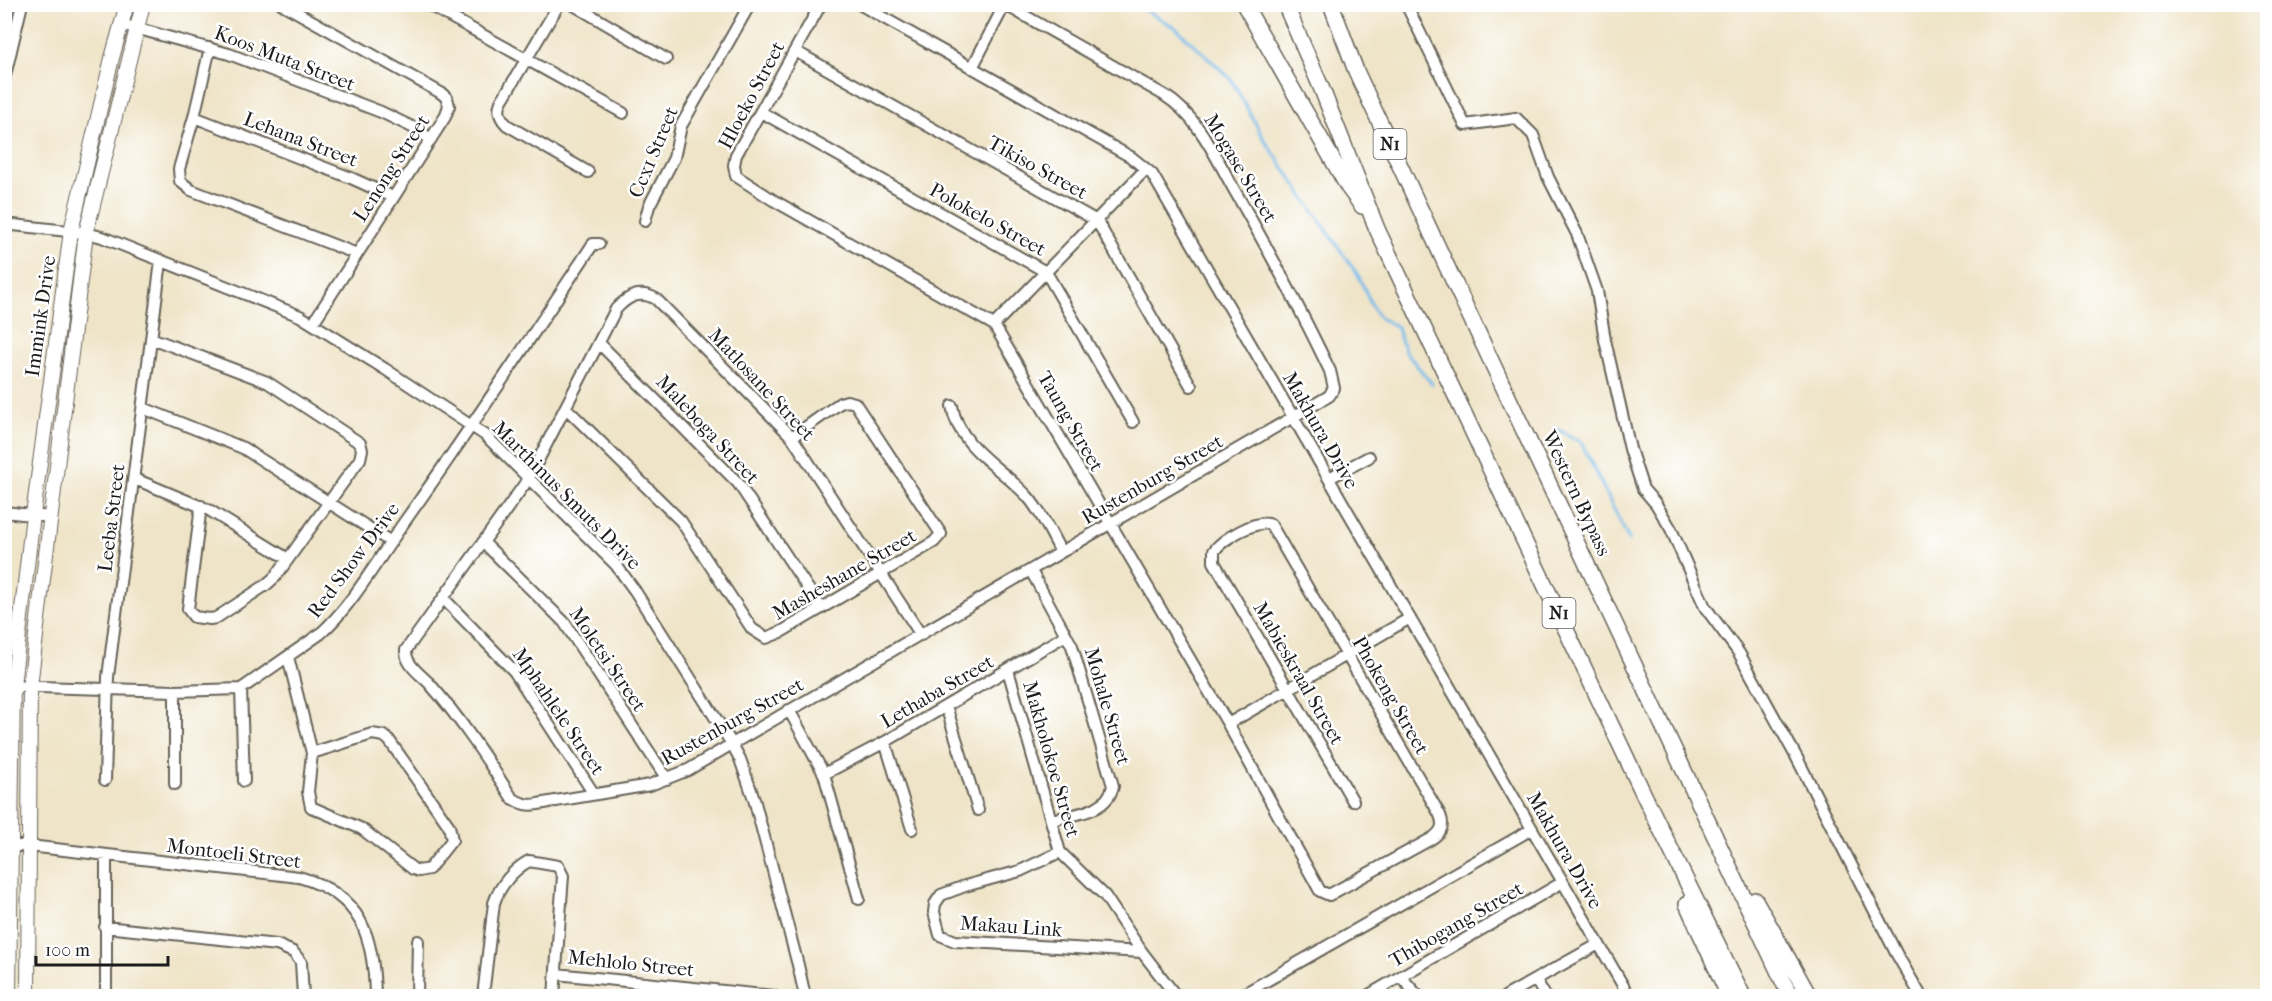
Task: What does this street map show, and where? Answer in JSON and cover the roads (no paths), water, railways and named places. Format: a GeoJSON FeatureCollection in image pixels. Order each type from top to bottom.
{"type":"FeatureCollection","features":[{"type":"Feature","properties":{"kind":"highway"},"geometry":{"type":"LineString","coordinates":[[1244,4],[1348,187],[1377,229]]}},
{"type":"Feature","properties":{"kind":"highway","name":"N1"},"geometry":{"type":"LineString","coordinates":[[1285,4],[1321,87],[1377,229],[1644,795],[1743,996]]}},
{"type":"Feature","properties":{"kind":"highway","name":"Western Bypass"},"geometry":{"type":"LineString","coordinates":[[1331,4],[1366,92],[1791,996]]}},
{"type":"Feature","properties":{"kind":"highway"},"geometry":{"type":"LineString","coordinates":[[1692,784],[1809,996]]}},
{"type":"Feature","properties":{"kind":"highway"},"geometry":{"type":"LineString","coordinates":[[1644,795],[1675,876],[1729,996]]}},
{"type":"Feature","properties":{"kind":"main road","name":"Immink Drive"},"geometry":{"type":"LineString","coordinates":[[9,996],[11,846],[9,686],[71,231],[127,4]]}},
{"type":"Feature","properties":{"kind":"main road","name":"Immink Drive"},"geometry":{"type":"LineString","coordinates":[[28,996],[30,687],[86,233],[143,4]]}},
{"type":"Feature","properties":{"kind":"street"},"geometry":{"type":"LineString","coordinates":[[4,80],[9,38],[22,4]]}},
{"type":"Feature","properties":{"kind":"street","name":"Lenong Street"},"geometry":{"type":"LineString","coordinates":[[282,4],[444,96],[448,102],[448,111],[431,139],[313,323]]}},
{"type":"Feature","properties":{"kind":"street"},"geometry":{"type":"LineString","coordinates":[[427,4],[623,113]]}},
{"type":"Feature","properties":{"kind":"street"},"geometry":{"type":"LineString","coordinates":[[559,4],[501,102],[499,111],[502,120],[588,171]]}},
{"type":"Feature","properties":{"kind":"street"},"geometry":{"type":"LineString","coordinates":[[572,4],[666,59]]}},
{"type":"Feature","properties":{"kind":"street","name":"Ccx1 Street"},"geometry":{"type":"LineString","coordinates":[[645,221],[649,206],[674,158],[681,126],[750,4]]}},
{"type":"Feature","properties":{"kind":"street","name":"Hloeko Street"},"geometry":{"type":"LineString","coordinates":[[821,4],[736,155],[735,172],[742,182],[994,325]]}},
{"type":"Feature","properties":{"kind":"street","name":"Makhura Drive"},"geometry":{"type":"LineString","coordinates":[[859,4],[1131,157],[1146,169],[1160,187],[1629,996]]}},
{"type":"Feature","properties":{"kind":"street"},"geometry":{"type":"LineString","coordinates":[[1406,4],[1465,125],[1516,118],[1533,135],[1548,177],[1577,234],[1597,291],[1605,340],[1630,449],[1643,489],[1656,504],[1671,529],[1706,607],[1739,653],[1798,760],[1896,953],[1921,996]]}},
{"type":"Feature","properties":{"kind":"street"},"geometry":{"type":"LineString","coordinates":[[972,68],[1004,5]]}},
{"type":"Feature","properties":{"kind":"street","name":"Mogase Street"},"geometry":{"type":"LineString","coordinates":[[1004,5],[1173,101],[1193,121],[1278,266],[1330,371],[1334,383],[1332,392],[1294,418]]}},
{"type":"Feature","properties":{"kind":"street","name":"Koos Muta Street"},"geometry":{"type":"LineString","coordinates":[[121,24],[210,48],[381,112],[431,139]]}},
{"type":"Feature","properties":{"kind":"street"},"geometry":{"type":"LineString","coordinates":[[210,48],[179,169],[180,181],[191,190],[357,254]]}},
{"type":"Feature","properties":{"kind":"street","name":"Tikiso Street"},"geometry":{"type":"LineString","coordinates":[[795,51],[1097,221],[1191,386]]}},
{"type":"Feature","properties":{"kind":"street","name":"Polokelo Street"},"geometry":{"type":"LineString","coordinates":[[761,112],[1046,272],[1133,422]]}},
{"type":"Feature","properties":{"kind":"street","name":"Lehana Street"},"geometry":{"type":"LineString","coordinates":[[194,117],[351,178],[393,197]]}},
{"type":"Feature","properties":{"kind":"street"},"geometry":{"type":"LineString","coordinates":[[994,325],[1146,169]]}},
{"type":"Feature","properties":{"kind":"street","name":"Marthinus Smuts Drive"},"geometry":{"type":"LineString","coordinates":[[4,224],[86,233],[280,308],[313,323],[485,435],[626,577],[732,744],[754,799],[805,996]]}},
{"type":"Feature","properties":{"kind":"street","name":"Red Show Drive"},"geometry":{"type":"LineString","coordinates":[[241,688],[329,626],[472,426],[593,244],[599,244]]}},
{"type":"Feature","properties":{"kind":"street","name":"Leeba Street"},"geometry":{"type":"LineString","coordinates":[[105,780],[107,689],[161,261]]}},
{"type":"Feature","properties":{"kind":"street","name":"Rustenburg Street"},"geometry":{"type":"LineString","coordinates":[[642,293],[626,299],[616,309],[529,478],[406,650],[406,657],[412,666],[455,712],[512,798],[517,802],[530,805],[650,785],[667,779],[732,744],[1294,418]]}},
{"type":"Feature","properties":{"kind":"street","name":"Matlosane Street"},"geometry":{"type":"LineString","coordinates":[[642,293],[656,298],[792,437],[921,635]]}},
{"type":"Feature","properties":{"kind":"street","name":"Taung Street"},"geometry":{"type":"LineString","coordinates":[[994,325],[1228,724],[1320,891]]}},
{"type":"Feature","properties":{"kind":"street"},"geometry":{"type":"LineString","coordinates":[[151,338],[267,382],[360,443],[362,450],[360,459],[272,580],[216,618],[210,619],[194,617],[188,609],[201,506]]}},
{"type":"Feature","properties":{"kind":"street","name":"Maleboga Street"},"geometry":{"type":"LineString","coordinates":[[599,343],[738,483],[821,608]]}},
{"type":"Feature","properties":{"kind":"street","name":"Masheshane Street"},"geometry":{"type":"LineString","coordinates":[[566,408],[681,521],[758,634],[766,638],[772,637],[881,574],[938,540],[941,534],[855,403],[847,401],[840,403],[792,437]]}},
{"type":"Feature","properties":{"kind":"street"},"geometry":{"type":"LineString","coordinates":[[952,406],[954,421],[961,432],[1028,497],[1061,552]]}},
{"type":"Feature","properties":{"kind":"street"},"geometry":{"type":"LineString","coordinates":[[143,408],[243,448],[391,542]]}},
{"type":"Feature","properties":{"kind":"street"},"geometry":{"type":"LineString","coordinates":[[1329,478],[1369,457]]}},
{"type":"Feature","properties":{"kind":"street"},"geometry":{"type":"LineString","coordinates":[[135,479],[217,514],[288,559]]}},
{"type":"Feature","properties":{"kind":"street"},"geometry":{"type":"LineString","coordinates":[[4,512],[50,517]]}},
{"type":"Feature","properties":{"kind":"street","name":"Phokeng Street"},"geometry":{"type":"LineString","coordinates":[[1214,562],[1214,551],[1224,540],[1260,523],[1271,525],[1439,813],[1443,826],[1439,833],[1431,839],[1342,890],[1327,896],[1320,891]]}},
{"type":"Feature","properties":{"kind":"street","name":"Moletsi Street"},"geometry":{"type":"LineString","coordinates":[[483,542],[564,622],[667,779]]}},
{"type":"Feature","properties":{"kind":"street","name":"Mabieskraal Street"},"geometry":{"type":"LineString","coordinates":[[1214,562],[1353,801]]}},
{"type":"Feature","properties":{"kind":"street","name":"Mohale Street"},"geometry":{"type":"LineString","coordinates":[[1030,571],[1076,656],[1113,786],[1109,798],[1098,808],[1052,820]]}},
{"type":"Feature","properties":{"kind":"street","name":"Mphahlele Street"},"geometry":{"type":"LineString","coordinates":[[443,598],[514,670],[594,794]]}},
{"type":"Feature","properties":{"kind":"street"},"geometry":{"type":"LineString","coordinates":[[1228,724],[1410,618]]}},
{"type":"Feature","properties":{"kind":"street","name":"Lethaba Street"},"geometry":{"type":"LineString","coordinates":[[824,774],[885,742],[1066,635]]}},
{"type":"Feature","properties":{"kind":"street"},"geometry":{"type":"LineString","coordinates":[[288,657],[312,753],[308,792],[311,807],[362,829],[418,871],[429,869],[450,844],[452,840],[449,826],[390,740],[384,736],[372,734],[312,753]]}},
{"type":"Feature","properties":{"kind":"street","name":"Makholokoe Street"},"geometry":{"type":"LineString","coordinates":[[1008,670],[1060,852],[1105,896],[1142,952],[1176,996]]}},
{"type":"Feature","properties":{"kind":"street"},"geometry":{"type":"LineString","coordinates":[[9,686],[175,691],[241,688],[244,781]]}},
{"type":"Feature","properties":{"kind":"street"},"geometry":{"type":"LineString","coordinates":[[175,691],[175,784]]}},
{"type":"Feature","properties":{"kind":"street"},"geometry":{"type":"LineString","coordinates":[[946,706],[978,810]]}},
{"type":"Feature","properties":{"kind":"street"},"geometry":{"type":"LineString","coordinates":[[789,710],[824,774],[859,898]]}},
{"type":"Feature","properties":{"kind":"street"},"geometry":{"type":"LineString","coordinates":[[885,742],[912,829]]}},
{"type":"Feature","properties":{"kind":"street"},"geometry":{"type":"LineString","coordinates":[[1240,996],[1532,829]]}},
{"type":"Feature","properties":{"kind":"street","name":"Montoeli Street"},"geometry":{"type":"LineString","coordinates":[[11,846],[29,846],[299,877],[326,888],[354,913],[366,932],[374,964],[375,996]]}},
{"type":"Feature","properties":{"kind":"street","name":"Makau Link"},"geometry":{"type":"LineString","coordinates":[[1060,852],[1020,871],[941,895],[934,904],[940,935],[955,941],[1142,952]]}},
{"type":"Feature","properties":{"kind":"street"},"geometry":{"type":"LineString","coordinates":[[106,856],[105,927],[110,996]]}},
{"type":"Feature","properties":{"kind":"street"},"geometry":{"type":"LineString","coordinates":[[483,996],[493,908],[499,891],[520,865],[529,861],[558,866],[563,876],[554,996]]}},
{"type":"Feature","properties":{"kind":"street","name":"Thibogang Street"},"geometry":{"type":"LineString","coordinates":[[1366,996],[1563,882]]}},
{"type":"Feature","properties":{"kind":"street"},"geometry":{"type":"LineString","coordinates":[[105,927],[277,945],[288,949],[301,962],[303,996]]}},
{"type":"Feature","properties":{"kind":"street"},"geometry":{"type":"LineString","coordinates":[[417,996],[418,941]]}},
{"type":"Feature","properties":{"kind":"street"},"geometry":{"type":"LineString","coordinates":[[1506,996],[1599,944]]}},
{"type":"Feature","properties":{"kind":"street","name":"Mehlolo Street"},"geometry":{"type":"LineString","coordinates":[[556,974],[774,996]]}},
{"type":"Feature","properties":{"kind":"street"},"geometry":{"type":"LineString","coordinates":[[1401,977],[1418,996]]}},
{"type":"Feature","properties":{"kind":"street"},"geometry":{"type":"LineString","coordinates":[[1536,980],[1545,996]]}},
{"type":"Feature","properties":{"kind":"waterway"},"geometry":{"type":"LineString","coordinates":[[1135,4],[1176,28],[1231,79],[1264,139],[1359,277],[1374,310],[1381,319],[1396,326],[1405,351],[1432,384]]}},
{"type":"Feature","properties":{"kind":"waterway"},"geometry":{"type":"LineString","coordinates":[[1557,429],[1581,442],[1629,540]]}}]}
